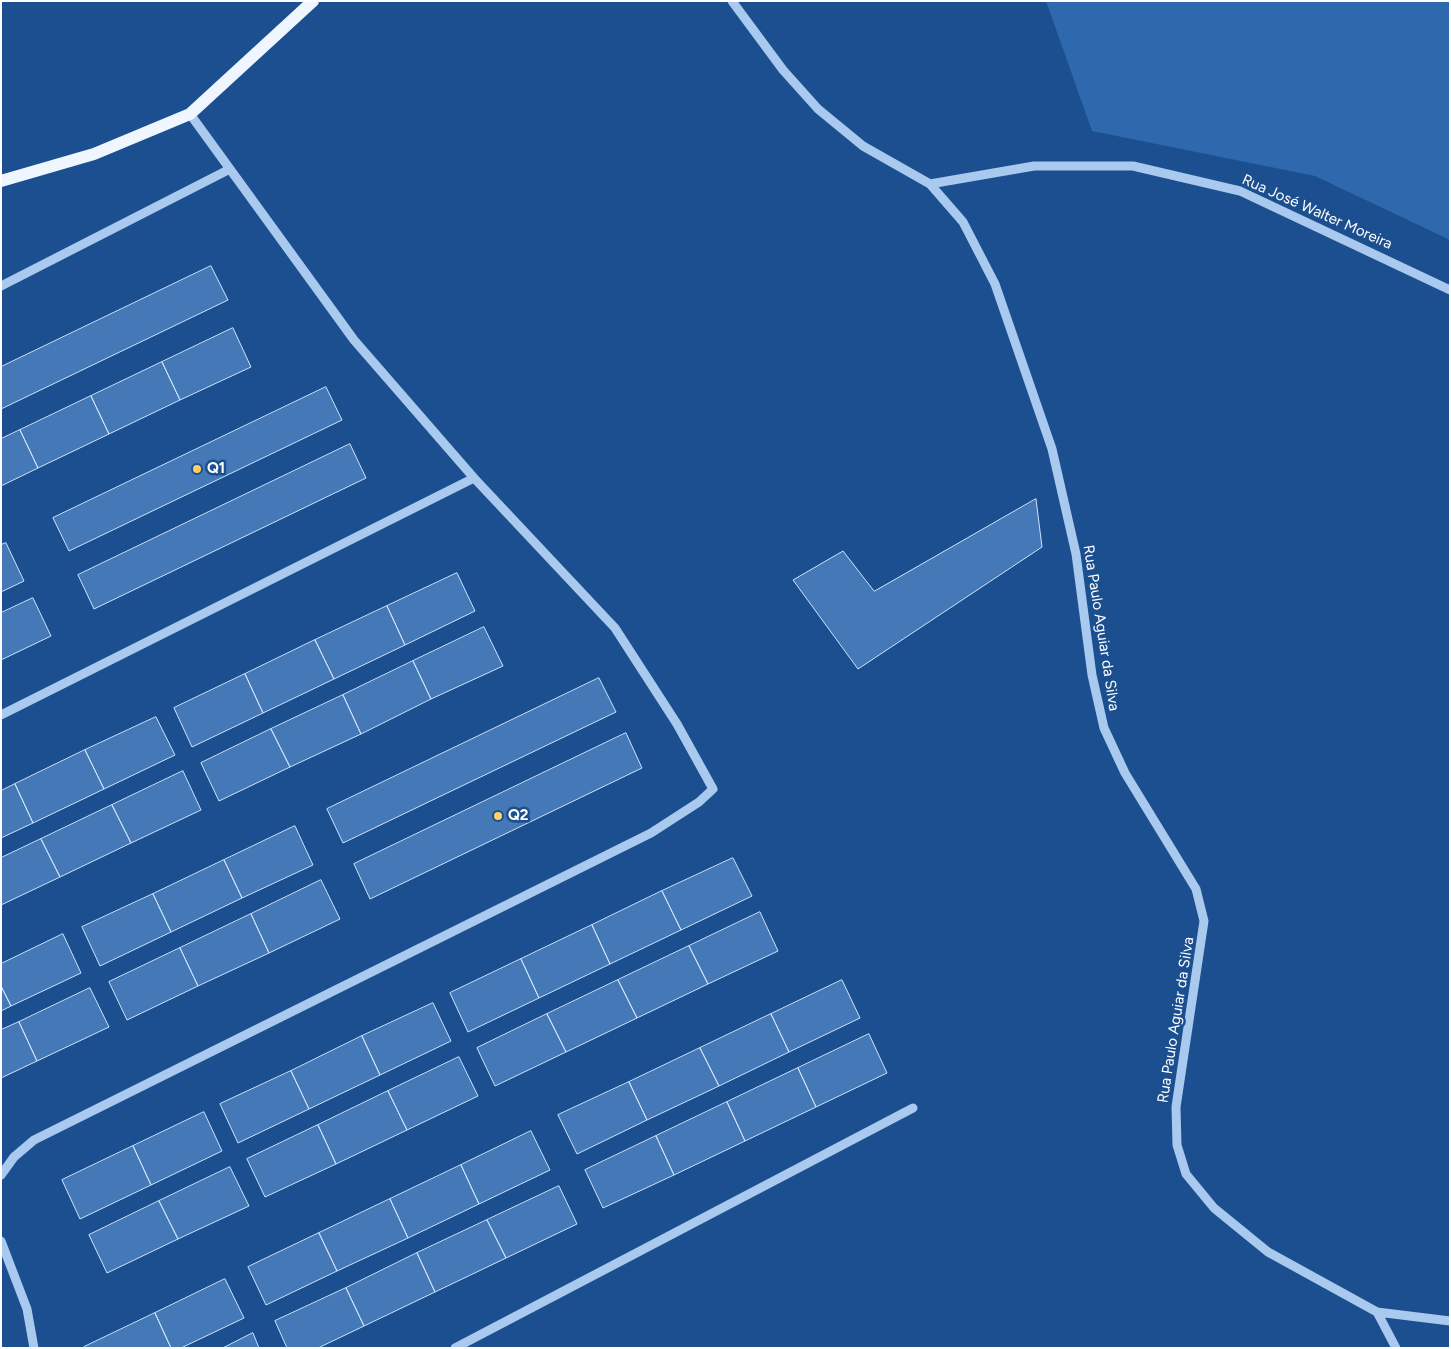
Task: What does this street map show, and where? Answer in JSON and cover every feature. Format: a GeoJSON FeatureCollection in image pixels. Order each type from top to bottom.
{"type":"FeatureCollection","features":[{"type":"Feature","properties":{"kind":"main road"},"geometry":{"type":"LineString","coordinates":[[1,181],[94,154],[190,114],[313,1]]}},
{"type":"Feature","properties":{"kind":"street","name":"Rua Paulo Aguiar da Silva"},"geometry":{"type":"LineString","coordinates":[[732,1],[783,70],[818,109],[863,146],[930,184],[963,222],[995,284],[1052,449],[1076,554],[1092,675],[1104,728],[1125,773],[1196,889],[1204,921],[1176,1107],[1177,1146],[1186,1174],[1214,1208],[1268,1252],[1376,1312]]}},
{"type":"Feature","properties":{"kind":"street"},"geometry":{"type":"LineString","coordinates":[[1,1175],[14,1157],[34,1140],[651,833],[699,802],[713,789],[677,724],[615,628],[474,478],[354,340],[228,170],[190,114]]}},
{"type":"Feature","properties":{"kind":"street","name":"Rua José Walter Moreira"},"geometry":{"type":"LineString","coordinates":[[930,184],[1034,166],[1133,166],[1240,191],[1450,290]]}},
{"type":"Feature","properties":{"kind":"street"},"geometry":{"type":"LineString","coordinates":[[1,286],[228,170]]}},
{"type":"Feature","properties":{"kind":"street"},"geometry":{"type":"LineString","coordinates":[[1,715],[474,478]]}},
{"type":"Feature","properties":{"kind":"street"},"geometry":{"type":"LineString","coordinates":[[455,1348],[913,1108]]}},
{"type":"Feature","properties":{"kind":"street"},"geometry":{"type":"LineString","coordinates":[[1,1241],[27,1309],[34,1348]]}},
{"type":"Feature","properties":{"kind":"street"},"geometry":{"type":"LineString","coordinates":[[1376,1312],[1450,1321]]}},
{"type":"Feature","properties":{"kind":"street"},"geometry":{"type":"LineString","coordinates":[[1376,1312],[1396,1348]]}},
{"type":"Feature","properties":{"kind":"shaded area"},"geometry":{"type":"Polygon","coordinates":[[[1046,1],[1450,1],[1450,240],[1315,176],[1092,131],[1046,1]]]}},
{"type":"Feature","properties":{"kind":"building"},"geometry":{"type":"Polygon","coordinates":[[[211,266],[228,300],[1,409],[1,367],[211,266]]]}},
{"type":"Feature","properties":{"kind":"building"},"geometry":{"type":"Polygon","coordinates":[[[233,328],[251,367],[180,400],[162,362],[233,328]]]}},
{"type":"Feature","properties":{"kind":"building"},"geometry":{"type":"Polygon","coordinates":[[[162,362],[180,400],[109,434],[91,396],[162,362]]]}},
{"type":"Feature","properties":{"kind":"building","name":"Q1"},"geometry":{"type":"Polygon","coordinates":[[[326,387],[342,420],[69,551],[53,518],[326,387]]]}},
{"type":"Feature","properties":{"kind":"building"},"geometry":{"type":"Polygon","coordinates":[[[91,396],[109,434],[38,468],[20,430],[91,396]]]}},
{"type":"Feature","properties":{"kind":"building"},"geometry":{"type":"Polygon","coordinates":[[[20,430],[38,468],[1,486],[1,439],[20,430]]]}},
{"type":"Feature","properties":{"kind":"building","name":"Q1"},"geometry":{"type":"Polygon","coordinates":[[[350,444],[366,478],[94,609],[78,575],[350,444]]]}},
{"type":"Feature","properties":{"kind":"building"},"geometry":{"type":"Polygon","coordinates":[[[1036,499],[1042,547],[858,669],[793,580],[843,551],[874,591],[1036,499]]]}},
{"type":"Feature","properties":{"kind":"building"},"geometry":{"type":"Polygon","coordinates":[[[6,543],[24,581],[1,592],[1,545],[6,543]]]}},
{"type":"Feature","properties":{"kind":"building"},"geometry":{"type":"Polygon","coordinates":[[[457,573],[475,611],[405,645],[387,606],[457,573]]]}},
{"type":"Feature","properties":{"kind":"building"},"geometry":{"type":"Polygon","coordinates":[[[33,598],[51,636],[1,660],[1,613],[33,598]]]}},
{"type":"Feature","properties":{"kind":"building"},"geometry":{"type":"Polygon","coordinates":[[[387,606],[405,645],[334,679],[315,640],[387,606]]]}},
{"type":"Feature","properties":{"kind":"building"},"geometry":{"type":"Polygon","coordinates":[[[484,627],[503,666],[431,699],[413,661],[484,627]]]}},
{"type":"Feature","properties":{"kind":"building"},"geometry":{"type":"Polygon","coordinates":[[[315,640],[334,679],[263,713],[245,674],[315,640]]]}},
{"type":"Feature","properties":{"kind":"building"},"geometry":{"type":"Polygon","coordinates":[[[413,661],[431,699],[361,734],[343,695],[413,661]]]}},
{"type":"Feature","properties":{"kind":"building"},"geometry":{"type":"Polygon","coordinates":[[[245,674],[263,713],[192,747],[174,708],[245,674]]]}},
{"type":"Feature","properties":{"kind":"building","name":"Q2"},"geometry":{"type":"Polygon","coordinates":[[[599,678],[616,712],[343,843],[327,809],[599,678]]]}},
{"type":"Feature","properties":{"kind":"building"},"geometry":{"type":"Polygon","coordinates":[[[343,695],[361,734],[290,767],[271,729],[343,695]]]}},
{"type":"Feature","properties":{"kind":"building"},"geometry":{"type":"Polygon","coordinates":[[[156,717],[175,755],[104,789],[85,750],[156,717]]]}},
{"type":"Feature","properties":{"kind":"building"},"geometry":{"type":"Polygon","coordinates":[[[271,729],[290,767],[219,801],[201,763],[271,729]]]}},
{"type":"Feature","properties":{"kind":"building","name":"Q2"},"geometry":{"type":"Polygon","coordinates":[[[626,733],[642,768],[370,899],[354,864],[626,733]]]}},
{"type":"Feature","properties":{"kind":"building"},"geometry":{"type":"Polygon","coordinates":[[[85,750],[104,789],[33,823],[15,784],[85,750]]]}},
{"type":"Feature","properties":{"kind":"building"},"geometry":{"type":"Polygon","coordinates":[[[183,771],[201,810],[131,843],[112,805],[183,771]]]}},
{"type":"Feature","properties":{"kind":"building"},"geometry":{"type":"Polygon","coordinates":[[[15,784],[33,823],[1,838],[1,791],[15,784]]]}},
{"type":"Feature","properties":{"kind":"building"},"geometry":{"type":"Polygon","coordinates":[[[112,805],[131,843],[60,877],[41,839],[112,805]]]}},
{"type":"Feature","properties":{"kind":"building"},"geometry":{"type":"Polygon","coordinates":[[[295,826],[313,865],[242,898],[224,860],[295,826]]]}},
{"type":"Feature","properties":{"kind":"building"},"geometry":{"type":"Polygon","coordinates":[[[41,839],[60,877],[1,905],[1,858],[41,839]]]}},
{"type":"Feature","properties":{"kind":"building"},"geometry":{"type":"Polygon","coordinates":[[[733,858],[752,896],[681,930],[662,891],[733,858]]]}},
{"type":"Feature","properties":{"kind":"building"},"geometry":{"type":"Polygon","coordinates":[[[224,860],[242,898],[171,932],[153,894],[224,860]]]}},
{"type":"Feature","properties":{"kind":"building"},"geometry":{"type":"Polygon","coordinates":[[[321,880],[340,919],[269,953],[251,914],[321,880]]]}},
{"type":"Feature","properties":{"kind":"building"},"geometry":{"type":"Polygon","coordinates":[[[662,891],[681,930],[610,964],[592,925],[662,891]]]}},
{"type":"Feature","properties":{"kind":"building"},"geometry":{"type":"Polygon","coordinates":[[[153,894],[171,932],[100,966],[82,927],[153,894]]]}},
{"type":"Feature","properties":{"kind":"building"},"geometry":{"type":"Polygon","coordinates":[[[760,912],[778,951],[708,984],[689,946],[760,912]]]}},
{"type":"Feature","properties":{"kind":"building"},"geometry":{"type":"Polygon","coordinates":[[[251,914],[269,953],[198,986],[180,948],[251,914]]]}},
{"type":"Feature","properties":{"kind":"building"},"geometry":{"type":"Polygon","coordinates":[[[592,925],[610,964],[539,998],[521,959],[592,925]]]}},
{"type":"Feature","properties":{"kind":"building"},"geometry":{"type":"Polygon","coordinates":[[[63,934],[81,973],[11,1006],[1,986],[1,964],[63,934]]]}},
{"type":"Feature","properties":{"kind":"building"},"geometry":{"type":"Polygon","coordinates":[[[689,946],[708,984],[637,1018],[618,980],[689,946]]]}},
{"type":"Feature","properties":{"kind":"building"},"geometry":{"type":"Polygon","coordinates":[[[180,948],[198,986],[127,1020],[109,982],[180,948]]]}},
{"type":"Feature","properties":{"kind":"building"},"geometry":{"type":"Polygon","coordinates":[[[521,959],[539,998],[468,1032],[450,993],[521,959]]]}},
{"type":"Feature","properties":{"kind":"building"},"geometry":{"type":"Polygon","coordinates":[[[618,980],[637,1018],[566,1052],[547,1014],[618,980]]]}},
{"type":"Feature","properties":{"kind":"building"},"geometry":{"type":"Polygon","coordinates":[[[842,980],[860,1018],[789,1052],[771,1014],[842,980]]]}},
{"type":"Feature","properties":{"kind":"building"},"geometry":{"type":"Polygon","coordinates":[[[1,986],[11,1006],[1,1011],[1,986]]]}},
{"type":"Feature","properties":{"kind":"building"},"geometry":{"type":"Polygon","coordinates":[[[90,988],[109,1027],[37,1061],[19,1022],[90,988]]]}},
{"type":"Feature","properties":{"kind":"building"},"geometry":{"type":"Polygon","coordinates":[[[433,1003],[451,1041],[380,1075],[362,1036],[433,1003]]]}},
{"type":"Feature","properties":{"kind":"building"},"geometry":{"type":"Polygon","coordinates":[[[547,1014],[566,1052],[495,1086],[477,1048],[547,1014]]]}},
{"type":"Feature","properties":{"kind":"building"},"geometry":{"type":"Polygon","coordinates":[[[771,1014],[789,1052],[719,1086],[700,1048],[771,1014]]]}},
{"type":"Feature","properties":{"kind":"building"},"geometry":{"type":"Polygon","coordinates":[[[19,1022],[37,1061],[1,1078],[1,1030],[19,1022]]]}},
{"type":"Feature","properties":{"kind":"building"},"geometry":{"type":"Polygon","coordinates":[[[869,1034],[887,1073],[816,1107],[798,1068],[869,1034]]]}},
{"type":"Feature","properties":{"kind":"building"},"geometry":{"type":"Polygon","coordinates":[[[362,1036],[380,1075],[309,1109],[291,1071],[362,1036]]]}},
{"type":"Feature","properties":{"kind":"building"},"geometry":{"type":"Polygon","coordinates":[[[700,1048],[719,1086],[647,1120],[629,1082],[700,1048]]]}},
{"type":"Feature","properties":{"kind":"building"},"geometry":{"type":"Polygon","coordinates":[[[459,1057],[478,1096],[407,1130],[388,1091],[459,1057]]]}},
{"type":"Feature","properties":{"kind":"building"},"geometry":{"type":"Polygon","coordinates":[[[798,1068],[816,1107],[745,1141],[727,1102],[798,1068]]]}},
{"type":"Feature","properties":{"kind":"building"},"geometry":{"type":"Polygon","coordinates":[[[291,1071],[309,1109],[238,1143],[220,1104],[291,1071]]]}},
{"type":"Feature","properties":{"kind":"building"},"geometry":{"type":"Polygon","coordinates":[[[629,1082],[647,1120],[577,1154],[558,1115],[629,1082]]]}},
{"type":"Feature","properties":{"kind":"building"},"geometry":{"type":"Polygon","coordinates":[[[388,1091],[407,1130],[336,1164],[318,1125],[388,1091]]]}},
{"type":"Feature","properties":{"kind":"building"},"geometry":{"type":"Polygon","coordinates":[[[727,1102],[745,1141],[674,1175],[656,1136],[727,1102]]]}},
{"type":"Feature","properties":{"kind":"building"},"geometry":{"type":"Polygon","coordinates":[[[204,1112],[222,1151],[151,1185],[133,1146],[204,1112]]]}},
{"type":"Feature","properties":{"kind":"building"},"geometry":{"type":"Polygon","coordinates":[[[318,1125],[336,1164],[265,1197],[247,1159],[318,1125]]]}},
{"type":"Feature","properties":{"kind":"building"},"geometry":{"type":"Polygon","coordinates":[[[531,1131],[550,1170],[479,1204],[461,1165],[531,1131]]]}},
{"type":"Feature","properties":{"kind":"building"},"geometry":{"type":"Polygon","coordinates":[[[656,1136],[674,1175],[603,1208],[585,1170],[656,1136]]]}},
{"type":"Feature","properties":{"kind":"building"},"geometry":{"type":"Polygon","coordinates":[[[133,1146],[151,1185],[80,1219],[62,1180],[133,1146]]]}},
{"type":"Feature","properties":{"kind":"building"},"geometry":{"type":"Polygon","coordinates":[[[461,1165],[479,1204],[408,1238],[390,1199],[461,1165]]]}},
{"type":"Feature","properties":{"kind":"building"},"geometry":{"type":"Polygon","coordinates":[[[230,1167],[249,1206],[178,1239],[159,1201],[230,1167]]]}},
{"type":"Feature","properties":{"kind":"building"},"geometry":{"type":"Polygon","coordinates":[[[559,1186],[577,1224],[506,1258],[487,1220],[559,1186]]]}},
{"type":"Feature","properties":{"kind":"building"},"geometry":{"type":"Polygon","coordinates":[[[390,1199],[408,1238],[337,1271],[319,1233],[390,1199]]]}},
{"type":"Feature","properties":{"kind":"building"},"geometry":{"type":"Polygon","coordinates":[[[159,1201],[178,1239],[107,1273],[89,1235],[159,1201]]]}},
{"type":"Feature","properties":{"kind":"building"},"geometry":{"type":"Polygon","coordinates":[[[487,1220],[506,1258],[435,1292],[417,1253],[487,1220]]]}},
{"type":"Feature","properties":{"kind":"building"},"geometry":{"type":"Polygon","coordinates":[[[319,1233],[337,1271],[266,1305],[248,1267],[319,1233]]]}},
{"type":"Feature","properties":{"kind":"building"},"geometry":{"type":"Polygon","coordinates":[[[417,1253],[435,1292],[364,1326],[346,1288],[417,1253]]]}},
{"type":"Feature","properties":{"kind":"building"},"geometry":{"type":"Polygon","coordinates":[[[225,1279],[244,1318],[181,1348],[171,1348],[155,1313],[225,1279]]]}},
{"type":"Feature","properties":{"kind":"building"},"geometry":{"type":"Polygon","coordinates":[[[346,1288],[364,1326],[318,1348],[287,1348],[275,1321],[346,1288]]]}},
{"type":"Feature","properties":{"kind":"building"},"geometry":{"type":"Polygon","coordinates":[[[155,1313],[171,1348],[84,1348],[84,1347],[155,1313]]]}},
{"type":"Feature","properties":{"kind":"building"},"geometry":{"type":"Polygon","coordinates":[[[253,1333],[259,1348],[223,1348],[253,1333]]]}},
{"type":"Feature","properties":{"kind":"place","name":"Q1"},"geometry":{"type":"Point","coordinates":[197,469]}},
{"type":"Feature","properties":{"kind":"place","name":"Q2"},"geometry":{"type":"Point","coordinates":[498,816]}}]}
